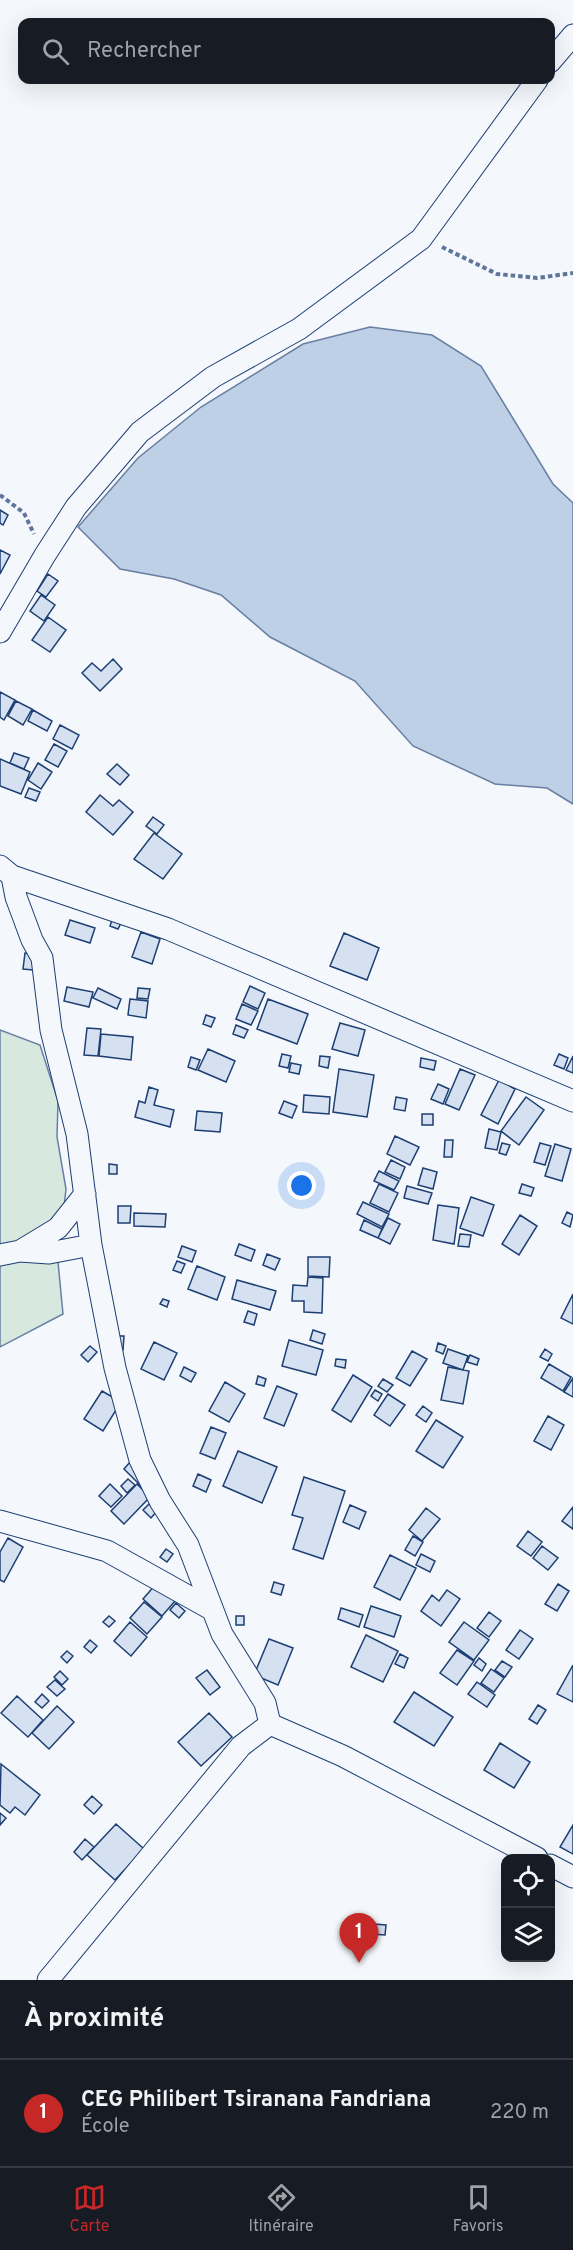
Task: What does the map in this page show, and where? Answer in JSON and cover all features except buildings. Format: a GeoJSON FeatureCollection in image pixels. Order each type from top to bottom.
{"type":"FeatureCollection","features":[{"type":"Feature","properties":{"kind":"street"},"geometry":{"type":"LineString","coordinates":[[555,56],[573,35]]}},
{"type":"Feature","properties":{"kind":"street"},"geometry":{"type":"LineString","coordinates":[[0,632],[76,507],[140,432],[213,377],[298,329],[421,239],[534,84]]}},
{"type":"Feature","properties":{"kind":"street"},"geometry":{"type":"LineString","coordinates":[[6,871],[168,929],[573,1101]]}},
{"type":"Feature","properties":{"kind":"street"},"geometry":{"type":"LineString","coordinates":[[6,871],[28,930],[42,958],[51,1030],[77,1134],[90,1245],[115,1368],[140,1460],[160,1501],[188,1545],[222,1634],[265,1703],[270,1724]]}},
{"type":"Feature","properties":{"kind":"street"},"geometry":{"type":"LineString","coordinates":[[10,1253],[58,1228],[85,1194]]}},
{"type":"Feature","properties":{"kind":"street"},"geometry":{"type":"LineString","coordinates":[[10,1253],[49,1253],[90,1245]]}},
{"type":"Feature","properties":{"kind":"street"},"geometry":{"type":"LineString","coordinates":[[0,1521],[107,1551],[211,1609]]}},
{"type":"Feature","properties":{"kind":"street"},"geometry":{"type":"LineString","coordinates":[[270,1724],[343,1756],[529,1854]]}},
{"type":"Feature","properties":{"kind":"street"},"geometry":{"type":"LineString","coordinates":[[48,1980],[241,1746],[270,1724]]}},
{"type":"Feature","properties":{"kind":"street"},"geometry":{"type":"LineString","coordinates":[[555,1868],[573,1877]]}},
{"type":"Feature","properties":{"kind":"path"},"geometry":{"type":"LineString","coordinates":[[421,239],[497,274],[537,278],[573,273]]}},
{"type":"Feature","properties":{"kind":"path"},"geometry":{"type":"LineString","coordinates":[[0,495],[24,513],[45,555]]}},
{"type":"Feature","properties":{"kind":"shaded area"},"geometry":{"type":"Polygon","coordinates":[[[0,1030],[40,1045],[58,1101],[57,1137],[66,1189],[58,1262],[63,1314],[0,1347],[0,1030]]]}},
{"type":"Feature","properties":{"kind":"water"},"geometry":{"type":"Polygon","coordinates":[[[370,327],[432,335],[481,366],[553,484],[573,503],[573,804],[547,788],[495,784],[413,746],[355,681],[270,637],[221,595],[174,579],[120,569],[78,527],[138,458],[201,407],[303,344],[370,327]]]}},
{"type":"Feature","properties":{"kind":"place","name":"CEG Philibert Tsiranana Fandriana"},"geometry":{"type":"Point","coordinates":[359,1963]}}]}
